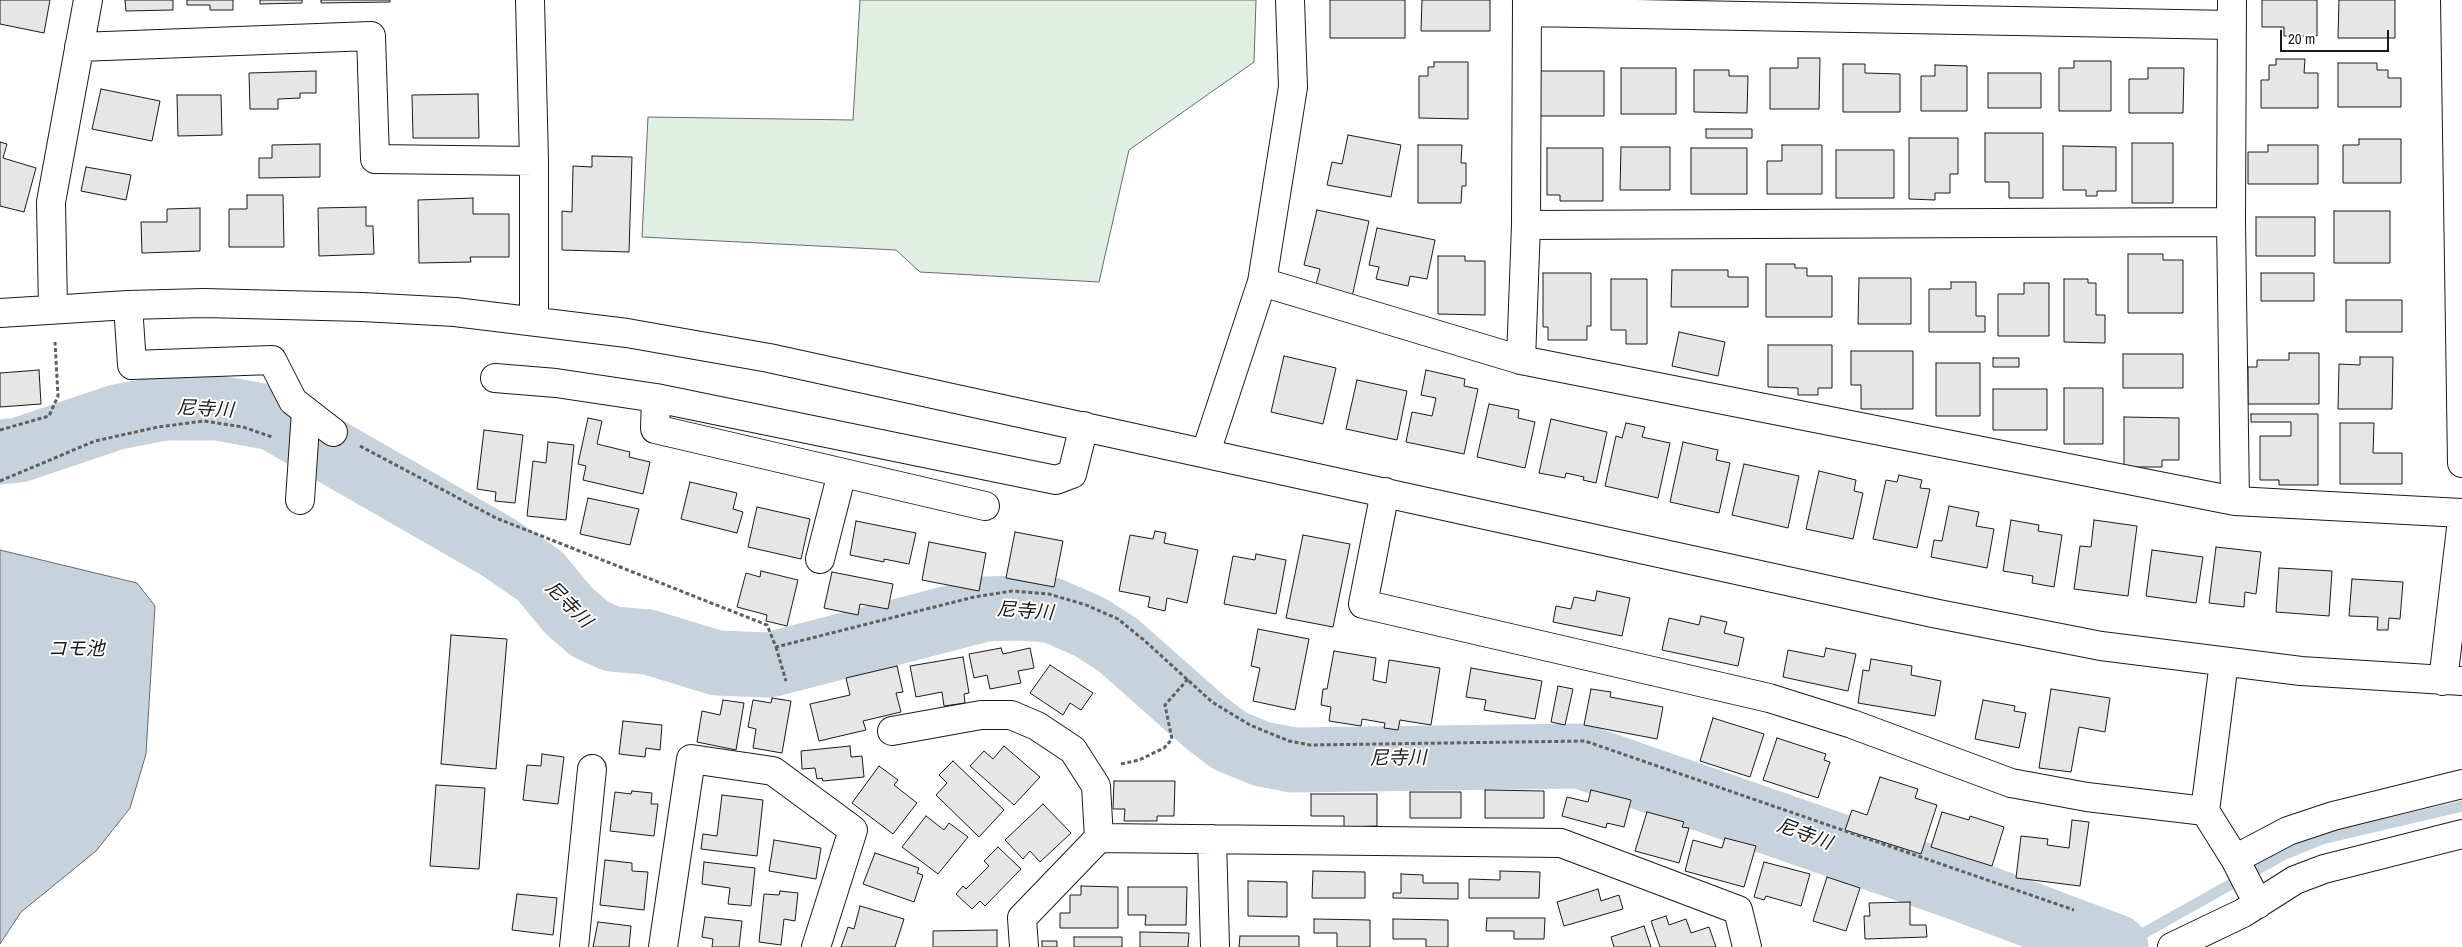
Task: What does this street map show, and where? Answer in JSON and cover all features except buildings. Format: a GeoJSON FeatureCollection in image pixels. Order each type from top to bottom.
{"type":"FeatureCollection","features":[{"type":"Feature","properties":{"kind":"street"},"geometry":{"type":"LineString","coordinates":[[53,309],[51,202],[88,0]]}},
{"type":"Feature","properties":{"kind":"street"},"geometry":{"type":"LineString","coordinates":[[530,0],[534,161],[534,321]]}},
{"type":"Feature","properties":{"kind":"street"},"geometry":{"type":"LineString","coordinates":[[1206,452],[1262,282],[1294,87],[1290,0]]}},
{"type":"Feature","properties":{"kind":"street"},"geometry":{"type":"LineString","coordinates":[[2455,0],[2460,228],[2462,463]]}},
{"type":"Feature","properties":{"kind":"street"},"geometry":{"type":"LineString","coordinates":[[1521,360],[1526,225],[1527,6],[2232,12],[2231,222],[2235,501]]}},
{"type":"Feature","properties":{"kind":"street"},"geometry":{"type":"LineString","coordinates":[[79,47],[371,36],[375,159],[534,161]]}},
{"type":"Feature","properties":{"kind":"street"},"geometry":{"type":"LineString","coordinates":[[1526,225],[2231,222]]}},
{"type":"Feature","properties":{"kind":"street"},"geometry":{"type":"LineString","coordinates":[[1262,282],[1521,360],[2235,501],[2462,513]]}},
{"type":"Feature","properties":{"kind":"street"},"geometry":{"type":"LineString","coordinates":[[0,313],[128,305],[204,303],[362,307],[455,312],[599,329],[708,346],[1084,426],[1933,613],[2101,646],[2301,671],[2453,681],[2462,520]]}},
{"type":"Feature","properties":{"kind":"street"},"geometry":{"type":"LineString","coordinates":[[128,305],[132,365],[272,360],[292,401],[333,432]]}},
{"type":"Feature","properties":{"kind":"street"},"geometry":{"type":"LineString","coordinates":[[495,378],[556,383],[656,398],[1056,480],[1072,474],[1084,426]]}},
{"type":"Feature","properties":{"kind":"street"},"geometry":{"type":"LineString","coordinates":[[656,398],[655,429],[984,506]]}},
{"type":"Feature","properties":{"kind":"street"},"geometry":{"type":"LineString","coordinates":[[300,500],[306,411]]}},
{"type":"Feature","properties":{"kind":"street"},"geometry":{"type":"LineString","coordinates":[[820,559],[842,473]]}},
{"type":"Feature","properties":{"kind":"street"},"geometry":{"type":"LineString","coordinates":[[1385,492],[1363,604],[1769,698],[1852,724],[2011,783],[2087,796],[2205,811]]}},
{"type":"Feature","properties":{"kind":"street"},"geometry":{"type":"LineString","coordinates":[[2224,662],[2205,811],[2235,859],[2258,904]]}},
{"type":"Feature","properties":{"kind":"street"},"geometry":{"type":"LineString","coordinates":[[892,731],[981,715],[1012,715],[1037,726],[1073,750],[1096,786],[1099,838]]}},
{"type":"Feature","properties":{"kind":"street"},"geometry":{"type":"LineString","coordinates":[[664,947],[691,759],[773,771],[852,830],[816,947]]}},
{"type":"Feature","properties":{"kind":"street"},"geometry":{"type":"LineString","coordinates":[[574,947],[592,770]]}},
{"type":"Feature","properties":{"kind":"street"},"geometry":{"type":"LineString","coordinates":[[2235,859],[2288,831],[2333,816],[2462,784]]}},
{"type":"Feature","properties":{"kind":"street"},"geometry":{"type":"LineString","coordinates":[[2172,947],[2258,904],[2295,880],[2324,869],[2462,834]]}},
{"type":"Feature","properties":{"kind":"street"},"geometry":{"type":"LineString","coordinates":[[1024,947],[1022,918],[1099,838],[1561,843],[1738,910],[1747,947]]}},
{"type":"Feature","properties":{"kind":"street"},"geometry":{"type":"LineString","coordinates":[[1212,839],[1215,947]]}},
{"type":"Feature","properties":{"kind":"path"},"geometry":{"type":"LineString","coordinates":[[0,430],[49,416],[58,396],[53,309]]}},
{"type":"Feature","properties":{"kind":"path"},"geometry":{"type":"LineString","coordinates":[[0,481],[95,441],[158,427],[204,421],[243,427],[288,443],[303,453]]}},
{"type":"Feature","properties":{"kind":"path"},"geometry":{"type":"LineString","coordinates":[[333,432],[496,518],[767,625],[786,681]]}},
{"type":"Feature","properties":{"kind":"path"},"geometry":{"type":"LineString","coordinates":[[776,647],[974,597],[1012,590],[1049,594],[1086,605],[1118,620],[1146,640],[1212,702],[1250,725],[1290,741],[1310,745],[1585,741],[2074,910]]}},
{"type":"Feature","properties":{"kind":"path"},"geometry":{"type":"LineString","coordinates":[[1087,772],[1139,760],[1164,748],[1172,739],[1165,705],[1188,679]]}},
{"type":"Feature","properties":{"kind":"green space"},"geometry":{"type":"Polygon","coordinates":[[[860,0],[1256,0],[1254,62],[1129,150],[1099,282],[920,272],[896,250],[642,237],[648,117],[853,120],[860,0]]]}},
{"type":"Feature","properties":{"kind":"water","name":"コモ池"},"geometry":{"type":"Polygon","coordinates":[[[0,550],[137,583],[155,606],[146,754],[130,808],[96,851],[21,912],[0,944],[0,550]]]}},
{"type":"Feature","properties":{"kind":"waterway","name":"尼寺川"},"geometry":{"type":"LineString","coordinates":[[0,452],[19,450],[117,417],[164,408],[218,408],[273,418],[498,547],[540,576],[569,611],[590,629],[612,639],[648,642],[717,663],[769,665],[985,609],[1051,610],[1090,627],[1118,645],[1206,723],[1230,741],[1262,754],[1293,760],[1580,756],[1956,887],[2116,947]]}},
{"type":"Feature","properties":{"kind":"waterway"},"geometry":{"type":"LineString","coordinates":[[2119,947],[2283,855],[2322,839],[2462,806]]}}]}
